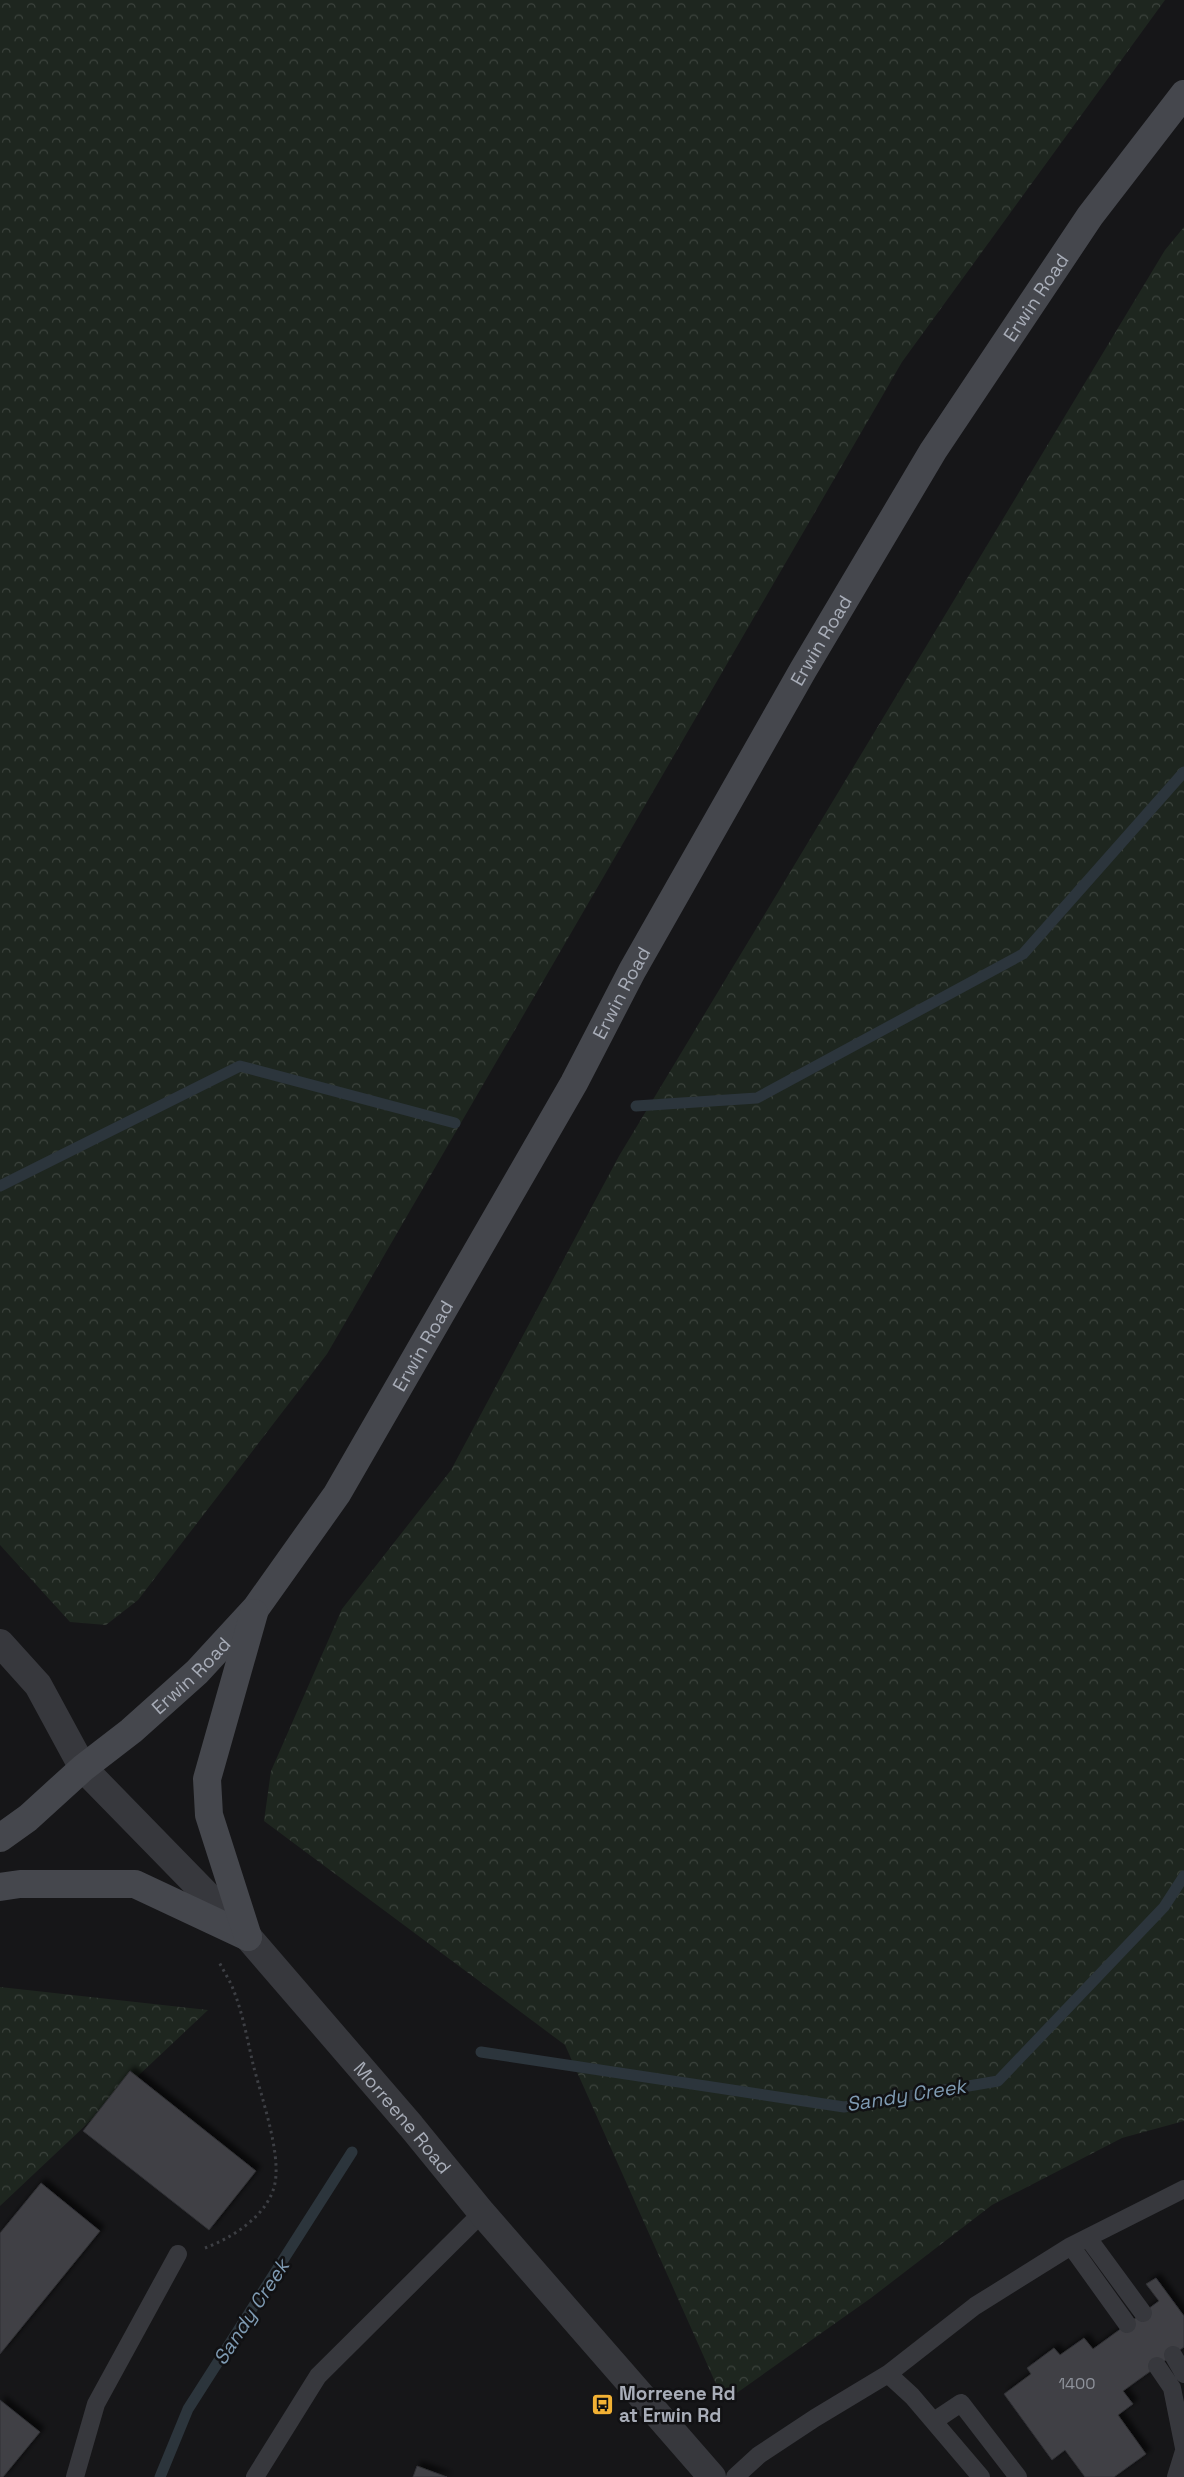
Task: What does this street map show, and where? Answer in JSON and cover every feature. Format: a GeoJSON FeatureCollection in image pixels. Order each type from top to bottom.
{"type":"FeatureCollection","features":[{"type":"Feature","properties":{"kind":"main road","name":"Erwin Road"},"geometry":{"type":"LineString","coordinates":[[0,1838],[28,1818],[83,1768],[132,1731],[168,1700],[197,1672],[256,1608],[290,1563],[352,1469],[574,1083],[632,971],[803,670],[933,451],[1090,216],[1184,94]]}},
{"type":"Feature","properties":{"kind":"main road"},"geometry":{"type":"LineString","coordinates":[[248,1937],[209,1816],[207,1779],[256,1608]]}},
{"type":"Feature","properties":{"kind":"main road"},"geometry":{"type":"LineString","coordinates":[[0,1886],[20,1884],[135,1884],[248,1937]]}},
{"type":"Feature","properties":{"kind":"street","name":"Morreene Road"},"geometry":{"type":"LineString","coordinates":[[0,1643],[38,1685],[83,1768],[248,1937],[405,2119],[482,2213],[712,2477]]}},
{"type":"Feature","properties":{"kind":"lane"},"geometry":{"type":"LineString","coordinates":[[734,2477],[759,2455],[815,2418],[888,2374],[974,2306],[1071,2246],[1184,2189]]}},
{"type":"Feature","properties":{"kind":"lane"},"geometry":{"type":"LineString","coordinates":[[255,2477],[318,2376],[482,2213]]}},
{"type":"Feature","properties":{"kind":"lane"},"geometry":{"type":"LineString","coordinates":[[1088,2238],[1142,2313]]}},
{"type":"Feature","properties":{"kind":"lane"},"geometry":{"type":"LineString","coordinates":[[1071,2246],[1127,2324]]}},
{"type":"Feature","properties":{"kind":"lane"},"geometry":{"type":"LineString","coordinates":[[75,2477],[96,2404],[178,2254]]}},
{"type":"Feature","properties":{"kind":"lane"},"geometry":{"type":"LineString","coordinates":[[1173,2355],[1184,2374]]}},
{"type":"Feature","properties":{"kind":"lane"},"geometry":{"type":"LineString","coordinates":[[1157,2366],[1172,2388],[1184,2449],[1176,2477]]}},
{"type":"Feature","properties":{"kind":"lane"},"geometry":{"type":"LineString","coordinates":[[888,2374],[934,2421],[982,2477]]}},
{"type":"Feature","properties":{"kind":"lane"},"geometry":{"type":"LineString","coordinates":[[934,2421],[961,2403],[1018,2477]]}},
{"type":"Feature","properties":{"kind":"path"},"geometry":{"type":"LineString","coordinates":[[202,2249],[235,2235],[252,2220],[271,2194],[276,2174],[275,2158],[267,2117],[243,2022],[230,1983],[216,1956]]}},
{"type":"Feature","properties":{"kind":"green space"},"geometry":{"type":"Polygon","coordinates":[[[0,0],[1165,0],[902,362],[327,1354],[138,1600],[106,1625],[70,1622],[0,1545],[0,0]]]}},
{"type":"Feature","properties":{"kind":"green space"},"geometry":{"type":"Polygon","coordinates":[[[1184,227],[1184,2121],[1122,2138],[992,2205],[871,2298],[724,2402],[565,2045],[264,1821],[271,1771],[342,1609],[451,1470],[619,1156],[1165,250],[1184,227]]]}},
{"type":"Feature","properties":{"kind":"green space"},"geometry":{"type":"Polygon","coordinates":[[[0,1987],[208,2010],[0,2206],[0,1987]]]}},
{"type":"Feature","properties":{"kind":"building"},"geometry":{"type":"Polygon","coordinates":[[[130,2071],[256,2171],[209,2230],[83,2131],[130,2071]]]}},
{"type":"Feature","properties":{"kind":"building"},"geometry":{"type":"Polygon","coordinates":[[[41,2183],[100,2231],[0,2354],[0,2233],[41,2183]]]}},
{"type":"Feature","properties":{"kind":"building"},"geometry":{"type":"Polygon","coordinates":[[[1156,2278],[1184,2316],[1184,2347],[1123,2391],[1133,2404],[1118,2415],[1146,2454],[1114,2477],[1085,2477],[1065,2450],[1052,2460],[1004,2394],[1031,2374],[1027,2368],[1054,2348],[1060,2355],[1084,2338],[1093,2349],[1159,2301],[1146,2284],[1156,2278]]]}},
{"type":"Feature","properties":{"kind":"building"},"geometry":{"type":"Polygon","coordinates":[[[0,2400],[40,2432],[3,2477],[0,2477],[0,2400]]]}},
{"type":"Feature","properties":{"kind":"building"},"geometry":{"type":"Polygon","coordinates":[[[417,2466],[447,2477],[413,2477],[417,2466]]]}},
{"type":"Feature","properties":{"kind":"waterway"},"geometry":{"type":"LineString","coordinates":[[636,1106],[757,1098],[1023,954],[1184,772]]}},
{"type":"Feature","properties":{"kind":"waterway"},"geometry":{"type":"LineString","coordinates":[[0,1186],[240,1066],[455,1123]]}},
{"type":"Feature","properties":{"kind":"waterway","name":"Sandy Creek"},"geometry":{"type":"LineString","coordinates":[[481,2052],[844,2107],[998,2081],[1164,1907],[1184,1876]]}},
{"type":"Feature","properties":{"kind":"waterway","name":"Sandy Creek"},"geometry":{"type":"LineString","coordinates":[[160,2477],[188,2409],[352,2152]]}},
{"type":"Feature","properties":{"kind":"place","name":"Morreene Rd at Erwin Rd"},"geometry":{"type":"Point","coordinates":[603,2404]}}]}
